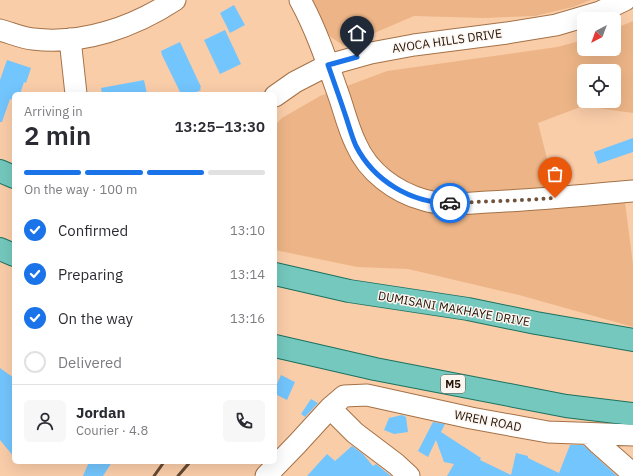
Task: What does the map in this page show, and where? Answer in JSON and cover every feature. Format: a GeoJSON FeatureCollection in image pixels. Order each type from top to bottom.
{"type":"FeatureCollection","features":[{"type":"Feature","properties":{"kind":"main road"},"geometry":{"type":"LineString","coordinates":[[0,171],[12,176]]}},
{"type":"Feature","properties":{"kind":"main road"},"geometry":{"type":"LineString","coordinates":[[0,248],[12,254]]}},
{"type":"Feature","properties":{"kind":"main road","name":"DUMISANI MAKHAYE DRIVE"},"geometry":{"type":"LineString","coordinates":[[277,274],[349,291],[468,309],[536,323],[633,340]]}},
{"type":"Feature","properties":{"kind":"main road","name":"M5"},"geometry":{"type":"LineString","coordinates":[[277,346],[375,369],[566,406],[633,414]]}},
{"type":"Feature","properties":{"kind":"street"},"geometry":{"type":"LineString","coordinates":[[0,30],[32,39],[70,39],[93,36],[132,24],[175,0]]}},
{"type":"Feature","properties":{"kind":"street"},"geometry":{"type":"LineString","coordinates":[[300,0],[310,18],[351,132],[360,152],[374,170],[385,181],[397,189],[425,201],[440,203],[524,200],[633,191]]}},
{"type":"Feature","properties":{"kind":"street","name":"AVOCA HILLS DRIVE"},"geometry":{"type":"LineString","coordinates":[[277,95],[295,82],[328,65],[372,53],[414,45],[556,25],[600,12],[625,0]]}},
{"type":"Feature","properties":{"kind":"street"},"geometry":{"type":"LineString","coordinates":[[70,39],[76,92]]}},
{"type":"Feature","properties":{"kind":"street","name":"WREN ROAD"},"geometry":{"type":"LineString","coordinates":[[337,402],[367,395],[522,428],[548,432],[633,435]]}},
{"type":"Feature","properties":{"kind":"street"},"geometry":{"type":"LineString","coordinates":[[266,476],[337,402],[355,433],[396,464],[409,476]]}},
{"type":"Feature","properties":{"kind":"street"},"geometry":{"type":"LineString","coordinates":[[589,434],[633,474]]}},
{"type":"Feature","properties":{"kind":"shaded area"},"geometry":{"type":"Polygon","coordinates":[[[311,0],[591,0],[573,7],[535,16],[483,18],[414,16],[344,46],[325,33],[311,0]]]}},
{"type":"Feature","properties":{"kind":"shaded area"},"geometry":{"type":"Polygon","coordinates":[[[633,21],[633,113],[597,108],[621,108],[621,64],[577,64],[578,108],[538,123],[555,190],[625,202],[633,264],[633,327],[519,295],[408,269],[357,267],[277,250],[277,123],[282,118],[320,96],[387,71],[557,47],[577,42],[577,56],[621,56],[621,26],[633,21]]]}},
{"type":"Feature","properties":{"kind":"building"},"geometry":{"type":"Polygon","coordinates":[[[234,5],[245,25],[230,33],[220,13],[234,5]]]}},
{"type":"Feature","properties":{"kind":"building"},"geometry":{"type":"Polygon","coordinates":[[[225,30],[241,64],[220,74],[204,40],[225,30]]]}},
{"type":"Feature","properties":{"kind":"building"},"geometry":{"type":"Polygon","coordinates":[[[180,42],[201,87],[201,90],[196,92],[180,92],[161,51],[180,42]]]}},
{"type":"Feature","properties":{"kind":"building"},"geometry":{"type":"Polygon","coordinates":[[[7,60],[31,68],[26,83],[24,82],[21,92],[12,92],[12,100],[10,99],[2,122],[0,122],[0,80],[7,60]]]}},
{"type":"Feature","properties":{"kind":"building"},"geometry":{"type":"Polygon","coordinates":[[[144,80],[147,92],[102,92],[101,88],[144,80]]]}},
{"type":"Feature","properties":{"kind":"building"},"geometry":{"type":"Polygon","coordinates":[[[633,138],[633,152],[598,164],[594,152],[633,138]]]}},
{"type":"Feature","properties":{"kind":"building"},"geometry":{"type":"Polygon","coordinates":[[[0,368],[12,377],[12,455],[0,440],[0,368]]]}},
{"type":"Feature","properties":{"kind":"building"},"geometry":{"type":"Polygon","coordinates":[[[281,375],[295,382],[287,400],[277,395],[277,384],[281,375]]]}},
{"type":"Feature","properties":{"kind":"building"},"geometry":{"type":"Polygon","coordinates":[[[311,399],[318,403],[305,417],[301,414],[311,399]]]}},
{"type":"Feature","properties":{"kind":"building"},"geometry":{"type":"Polygon","coordinates":[[[402,415],[406,417],[408,432],[394,434],[384,430],[389,418],[402,415]]]}},
{"type":"Feature","properties":{"kind":"building"},"geometry":{"type":"Polygon","coordinates":[[[433,422],[445,424],[441,432],[481,458],[480,460],[511,475],[516,453],[528,456],[528,458],[559,473],[570,445],[583,445],[617,476],[447,476],[454,464],[444,462],[436,440],[428,457],[418,451],[433,422]]]}},
{"type":"Feature","properties":{"kind":"building"},"geometry":{"type":"Polygon","coordinates":[[[352,446],[363,454],[373,466],[376,464],[391,476],[307,476],[327,454],[335,461],[352,446]]]}},
{"type":"Feature","properties":{"kind":"building"},"geometry":{"type":"Polygon","coordinates":[[[88,464],[111,464],[103,476],[83,476],[88,464]]]}},
{"type":"Feature","properties":{"kind":"railway"},"geometry":{"type":"LineString","coordinates":[[154,476],[163,464]]}},
{"type":"Feature","properties":{"kind":"railway"},"geometry":{"type":"LineString","coordinates":[[178,476],[188,464]]}},
{"type":"Feature","properties":{"kind":"way so far"},"geometry":{"type":"LineString","coordinates":[[450,203],[555,198]]}},
{"type":"Feature","properties":{"kind":"route"},"geometry":{"type":"LineString","coordinates":[[357,57],[328,65],[356,145],[364,158],[385,181],[397,189],[425,201],[450,203]]}}]}
